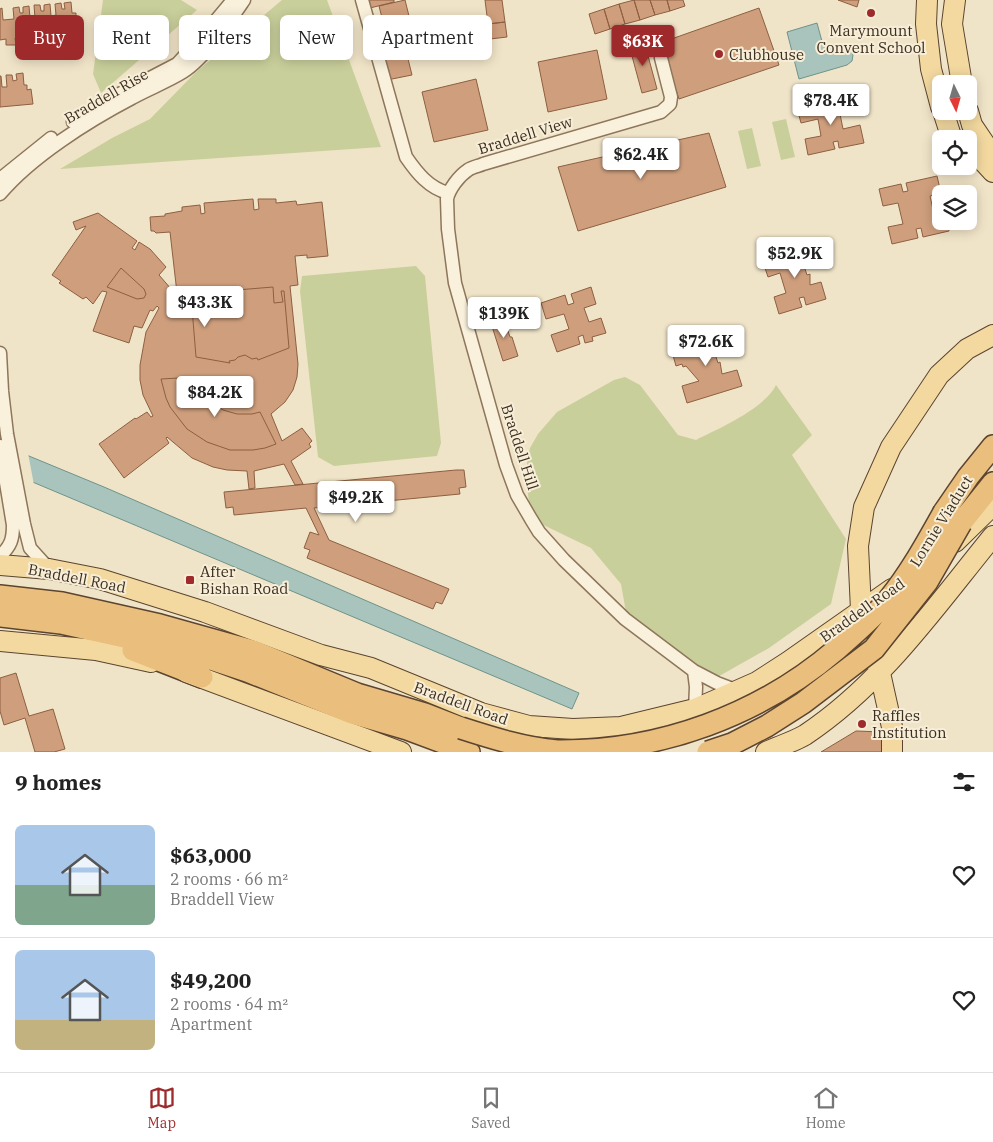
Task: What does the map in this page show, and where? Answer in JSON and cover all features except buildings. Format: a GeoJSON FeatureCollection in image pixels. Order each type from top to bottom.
{"type":"FeatureCollection","features":[{"type":"Feature","properties":{"kind":"highway","name":"Lornie Viaduct"},"geometry":{"type":"LineString","coordinates":[[461,742],[504,742],[556,751],[602,751],[651,745],[688,736],[724,722],[756,706],[790,685],[822,661],[854,634],[888,600],[920,556],[944,512],[968,477],[993,446]]}},
{"type":"Feature","properties":{"kind":"highway","name":"Lornie Viaduct"},"geometry":{"type":"LineString","coordinates":[[708,752],[732,744],[767,726],[803,703],[874,649],[928,582],[961,523],[993,483]]}},
{"type":"Feature","properties":{"kind":"highway"},"geometry":{"type":"LineString","coordinates":[[0,581],[41,585],[136,606],[206,628],[253,652]]}},
{"type":"Feature","properties":{"kind":"highway","name":"Braddell Road"},"geometry":{"type":"LineString","coordinates":[[0,596],[62,602],[160,625],[253,652],[358,694],[425,714],[461,742]]}},
{"type":"Feature","properties":{"kind":"highway"},"geometry":{"type":"LineString","coordinates":[[0,616],[61,622],[208,658],[352,713],[461,742]]}},
{"type":"Feature","properties":{"kind":"highway"},"geometry":{"type":"LineString","coordinates":[[0,621],[103,641],[145,654],[202,677]]}},
{"type":"Feature","properties":{"kind":"main road"},"geometry":{"type":"LineString","coordinates":[[927,0],[926,24],[933,75]]}},
{"type":"Feature","properties":{"kind":"main road"},"geometry":{"type":"LineString","coordinates":[[955,0],[952,24],[960,75]]}},
{"type":"Feature","properties":{"kind":"main road"},"geometry":{"type":"LineString","coordinates":[[971,120],[993,156]]}},
{"type":"Feature","properties":{"kind":"main road"},"geometry":{"type":"LineString","coordinates":[[977,157],[993,172]]}},
{"type":"Feature","properties":{"kind":"main road"},"geometry":{"type":"LineString","coordinates":[[900,752],[901,715],[866,607],[858,546],[864,507],[891,446],[940,375],[967,349],[993,335]]}},
{"type":"Feature","properties":{"kind":"main road"},"geometry":{"type":"LineString","coordinates":[[866,607],[870,546],[877,510],[904,449],[952,379],[973,360],[993,349]]}},
{"type":"Feature","properties":{"kind":"main road","name":"Braddell Road"},"geometry":{"type":"LineString","coordinates":[[0,566],[49,569],[100,579],[138,590],[205,612],[321,655],[371,668],[481,713],[529,726],[573,729],[621,727],[695,709],[758,682],[866,607],[958,539],[993,505]]}},
{"type":"Feature","properties":{"kind":"main road"},"geometry":{"type":"LineString","coordinates":[[766,752],[804,735],[864,689],[885,668],[993,536]]}},
{"type":"Feature","properties":{"kind":"main road"},"geometry":{"type":"LineString","coordinates":[[0,641],[96,650],[144,660],[202,677],[401,752]]}},
{"type":"Feature","properties":{"kind":"main road"},"geometry":{"type":"LineString","coordinates":[[885,668],[892,727],[892,752]]}},
{"type":"Feature","properties":{"kind":"street","name":"Braddell Rise"},"geometry":{"type":"LineString","coordinates":[[0,179],[65,127],[106,101],[177,64],[202,38],[233,0]]}},
{"type":"Feature","properties":{"kind":"street","name":"Braddell Rise"},"geometry":{"type":"LineString","coordinates":[[0,194],[29,166],[75,131],[130,99],[184,72],[202,56],[244,0]]}},
{"type":"Feature","properties":{"kind":"street"},"geometry":{"type":"LineString","coordinates":[[362,0],[406,157],[420,175],[435,188],[448,193]]}},
{"type":"Feature","properties":{"kind":"street","name":"Braddell View"},"geometry":{"type":"LineString","coordinates":[[448,193],[468,170],[666,109],[670,104],[671,97],[661,58]]}},
{"type":"Feature","properties":{"kind":"street","name":"Braddell Hill"},"geometry":{"type":"LineString","coordinates":[[448,193],[448,229],[455,283],[506,465],[518,495],[539,532],[574,570],[625,619],[694,671],[738,691]]}},
{"type":"Feature","properties":{"kind":"street"},"geometry":{"type":"LineString","coordinates":[[0,353],[13,525],[13,538],[9,548],[0,556]]}},
{"type":"Feature","properties":{"kind":"street"},"geometry":{"type":"LineString","coordinates":[[0,446],[30,548],[49,569]]}},
{"type":"Feature","properties":{"kind":"street"},"geometry":{"type":"LineString","coordinates":[[694,671],[696,687],[695,709]]}},
{"type":"Feature","properties":{"kind":"green space"},"geometry":{"type":"Polygon","coordinates":[[[103,0],[181,0],[197,10],[191,15],[179,15],[179,26],[169,34],[169,15],[101,15],[103,0]]]}},
{"type":"Feature","properties":{"kind":"green space"},"geometry":{"type":"Polygon","coordinates":[[[282,0],[327,0],[333,15],[280,15],[280,60],[349,60],[381,147],[60,169],[112,138],[150,119],[210,60],[270,60],[270,15],[264,15],[282,0]]]}},
{"type":"Feature","properties":{"kind":"green space"},"geometry":{"type":"Polygon","coordinates":[[[95,60],[139,60],[101,93],[93,74],[95,60]]]}},
{"type":"Feature","properties":{"kind":"green space"},"geometry":{"type":"Polygon","coordinates":[[[786,119],[795,157],[781,160],[772,122],[786,119]]]}},
{"type":"Feature","properties":{"kind":"green space"},"geometry":{"type":"Polygon","coordinates":[[[752,128],[761,166],[747,169],[738,131],[752,128]]]}},
{"type":"Feature","properties":{"kind":"green space"},"geometry":{"type":"Polygon","coordinates":[[[416,266],[425,276],[441,443],[437,456],[334,466],[318,457],[300,291],[302,276],[416,266]]]}},
{"type":"Feature","properties":{"kind":"green space"},"geometry":{"type":"Polygon","coordinates":[[[625,377],[640,385],[678,435],[696,440],[752,410],[770,394],[776,385],[812,435],[792,455],[846,539],[831,604],[769,648],[714,679],[627,618],[621,584],[591,548],[531,519],[527,486],[527,459],[530,448],[538,434],[557,412],[614,380],[625,377]]]}},
{"type":"Feature","properties":{"kind":"water"},"geometry":{"type":"Polygon","coordinates":[[[817,23],[823,45],[844,45],[850,47],[853,55],[852,61],[847,65],[799,79],[787,32],[817,23]]]}},
{"type":"Feature","properties":{"kind":"water"},"geometry":{"type":"Polygon","coordinates":[[[12,449],[579,693],[572,709],[4,470],[12,449]]]}},
{"type":"Feature","properties":{"kind":"pier"},"geometry":{"type":"Polygon","coordinates":[[[13,447],[28,453],[34,485],[0,471],[13,447]]]}},
{"type":"Feature","properties":{"kind":"place","name":"Marymount Convent School"},"geometry":{"type":"Point","coordinates":[871,13]}},
{"type":"Feature","properties":{"kind":"place","name":"Clubhouse"},"geometry":{"type":"Point","coordinates":[719,54]}},
{"type":"Feature","properties":{"kind":"place","name":"After Bishan Road"},"geometry":{"type":"Point","coordinates":[190,580]}},
{"type":"Feature","properties":{"kind":"place","name":"Raffles Institution"},"geometry":{"type":"Point","coordinates":[862,724]}}]}
